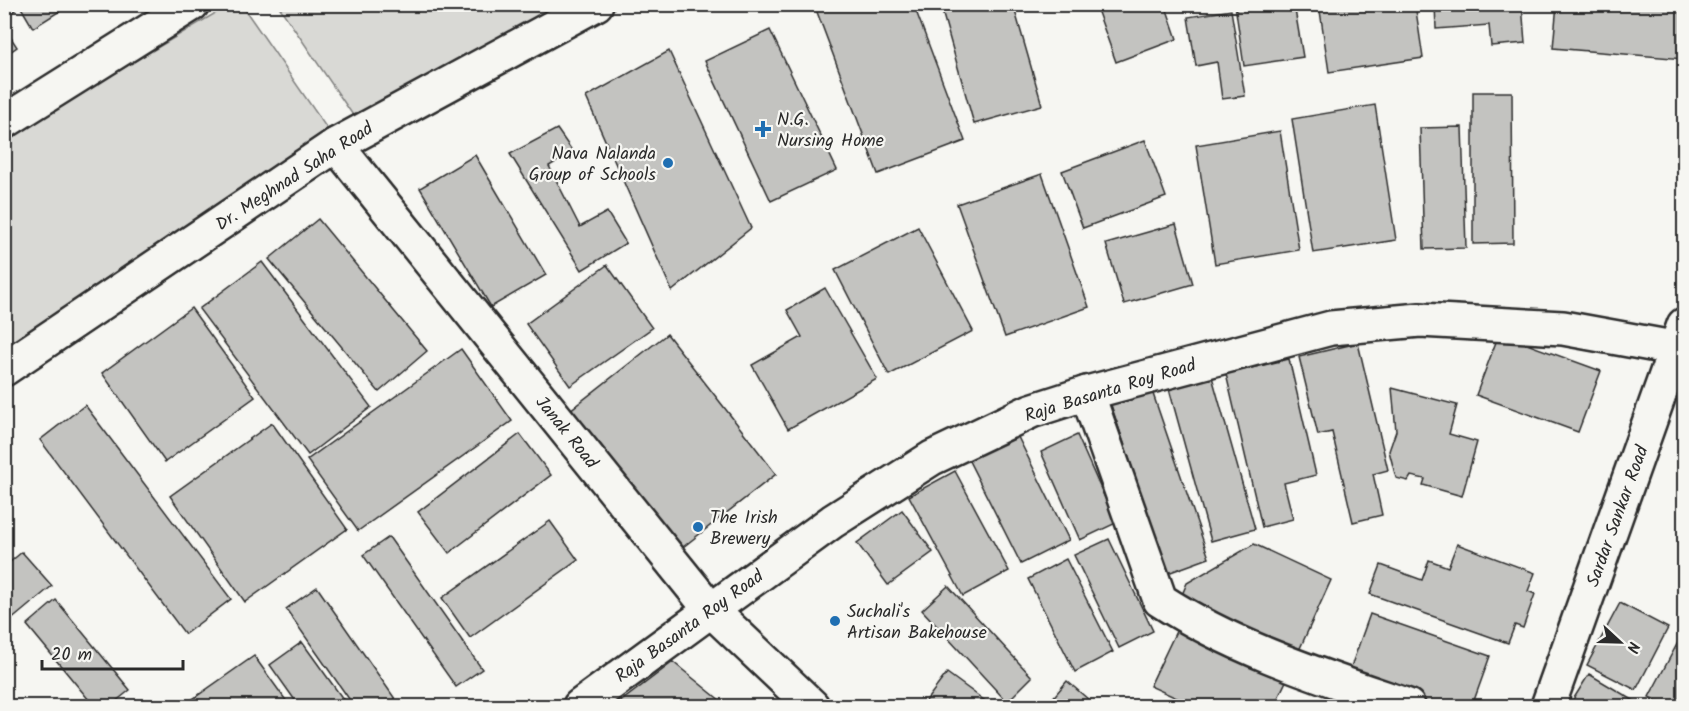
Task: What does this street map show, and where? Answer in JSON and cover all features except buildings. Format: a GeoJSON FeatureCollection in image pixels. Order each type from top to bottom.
{"type":"FeatureCollection","features":[{"type":"Feature","properties":{"kind":"street"},"geometry":{"type":"LineString","coordinates":[[4,122],[192,4]]}},
{"type":"Feature","properties":{"kind":"street","name":"Dr. Meghnad Saha Road"},"geometry":{"type":"LineString","coordinates":[[4,369],[336,145],[596,4]]}},
{"type":"Feature","properties":{"kind":"street","name":"Janak Road"},"geometry":{"type":"LineString","coordinates":[[336,145],[710,609],[812,706]]}},
{"type":"Feature","properties":{"kind":"street","name":"Raja Basanta Roy Road"},"geometry":{"type":"LineString","coordinates":[[580,706],[833,521],[932,458],[1031,411],[1087,393],[1331,328],[1419,320],[1563,328],[1682,341]]}},
{"type":"Feature","properties":{"kind":"street","name":"Sardar Sankar Road"},"geometry":{"type":"LineString","coordinates":[[1548,706],[1682,341]]}},
{"type":"Feature","properties":{"kind":"street"},"geometry":{"type":"LineString","coordinates":[[1087,393],[1160,600],[1182,615],[1266,655],[1408,706]]}},
{"type":"Feature","properties":{"kind":"shaded area"},"geometry":{"type":"Polygon","coordinates":[[[241,4],[337,143],[5,353],[4,139],[229,5],[241,4]]]}},
{"type":"Feature","properties":{"kind":"shaded area"},"geometry":{"type":"Polygon","coordinates":[[[278,5],[596,5],[361,127],[278,5]]]}},
{"type":"Feature","properties":{"kind":"place","name":"N.G. Nursing Home"},"geometry":{"type":"Point","coordinates":[763,129]}},
{"type":"Feature","properties":{"kind":"place","name":"Nava Nalanda Group of Schools"},"geometry":{"type":"Point","coordinates":[668,163]}},
{"type":"Feature","properties":{"kind":"place","name":"The Irish Brewery"},"geometry":{"type":"Point","coordinates":[698,527]}},
{"type":"Feature","properties":{"kind":"place","name":"Suchali's Artisan Bakehouse"},"geometry":{"type":"Point","coordinates":[835,621]}}]}
